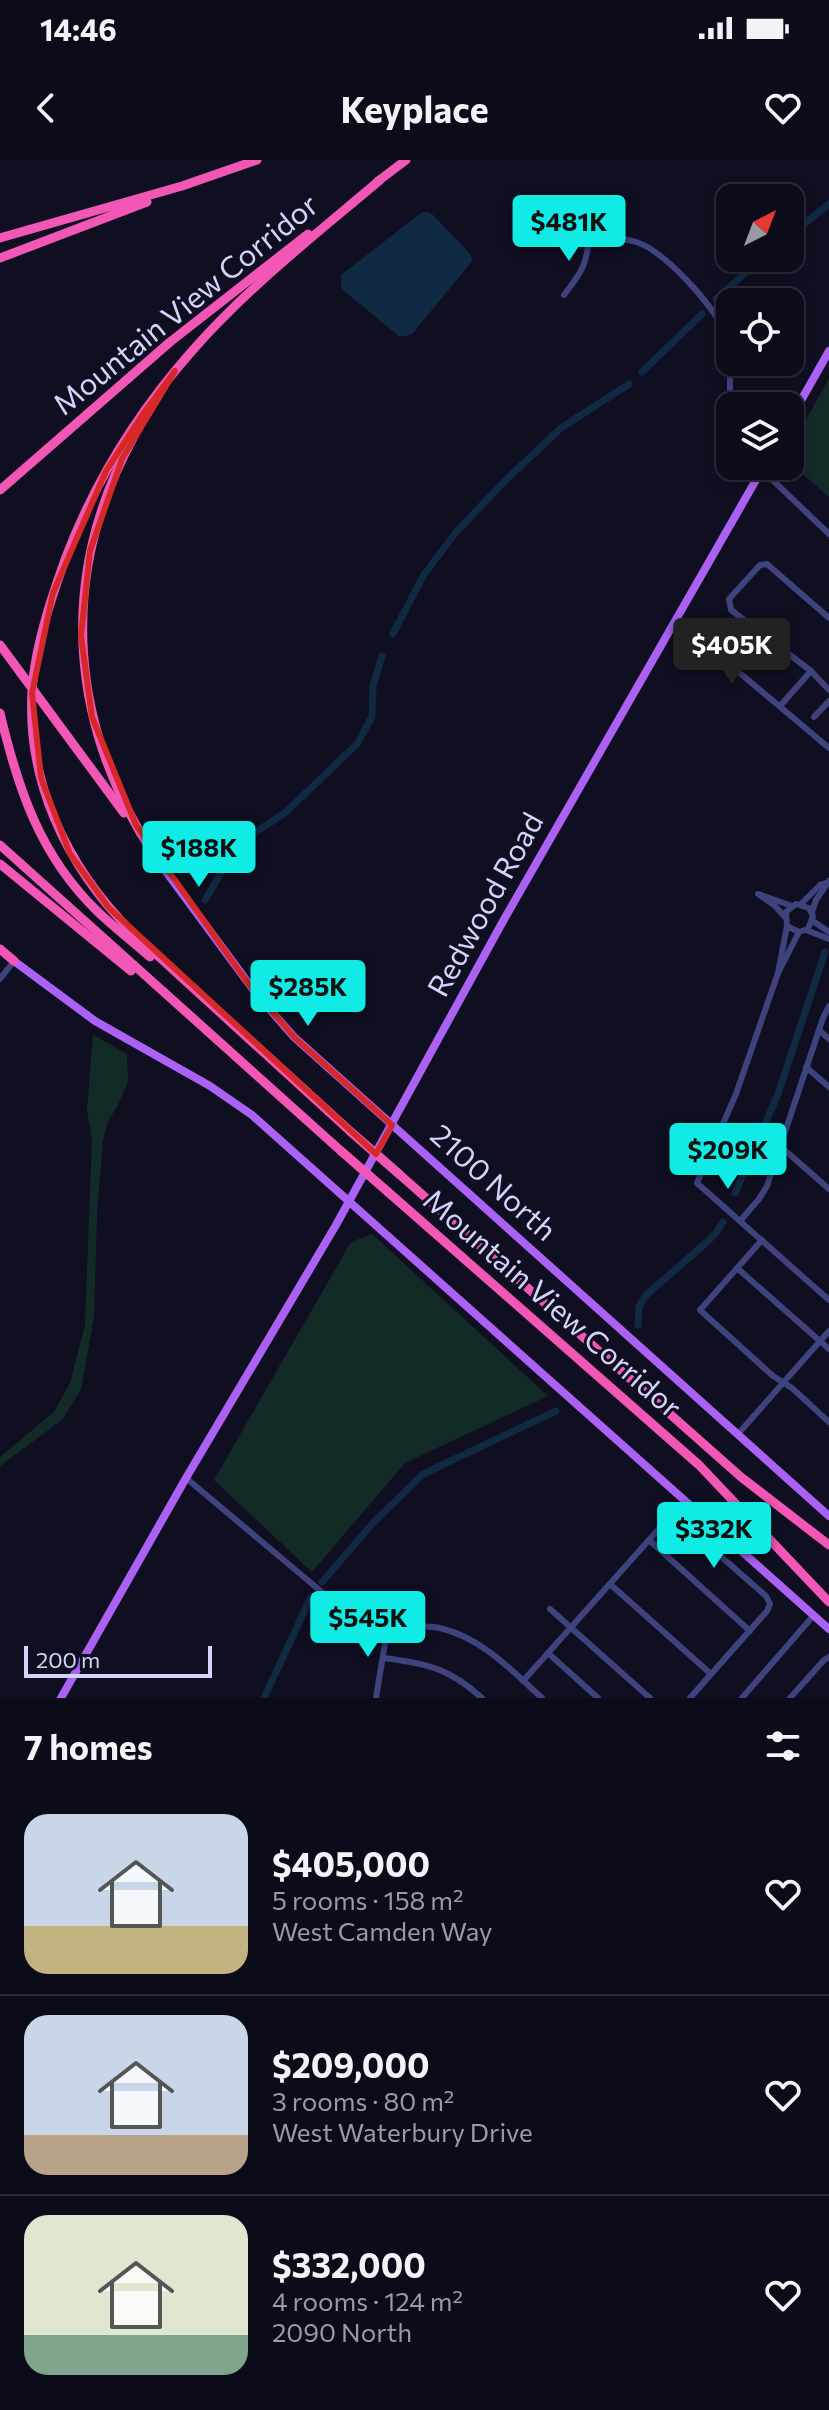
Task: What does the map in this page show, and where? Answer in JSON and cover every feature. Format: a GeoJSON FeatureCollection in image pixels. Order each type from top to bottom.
{"type":"FeatureCollection","features":[{"type":"Feature","properties":{"kind":"highway"},"geometry":{"type":"LineString","coordinates":[[0,258],[257,160]]}},
{"type":"Feature","properties":{"kind":"highway","name":"Mountain View Corridor"},"geometry":{"type":"LineString","coordinates":[[0,490],[208,311],[406,160]]}},
{"type":"Feature","properties":{"kind":"highway"},"geometry":{"type":"LineString","coordinates":[[0,238],[206,179]]}},
{"type":"Feature","properties":{"kind":"highway"},"geometry":{"type":"LineString","coordinates":[[263,1052],[134,934],[88,882],[70,854],[44,792],[35,750],[32,707],[35,666],[46,617],[77,530],[106,471],[145,411],[175,371],[249,292],[380,180]]}},
{"type":"Feature","properties":{"kind":"highway"},"geometry":{"type":"LineString","coordinates":[[156,858],[126,808],[99,743],[86,685],[82,619],[90,551],[106,496],[131,442],[175,371]]}},
{"type":"Feature","properties":{"kind":"highway"},"geometry":{"type":"LineString","coordinates":[[0,645],[156,858]]}},
{"type":"Feature","properties":{"kind":"highway"},"geometry":{"type":"LineString","coordinates":[[0,713],[26,803],[40,834],[67,876],[99,912],[263,1052]]}},
{"type":"Feature","properties":{"kind":"highway"},"geometry":{"type":"LineString","coordinates":[[0,845],[233,1054]]}},
{"type":"Feature","properties":{"kind":"highway"},"geometry":{"type":"LineString","coordinates":[[0,864],[233,1054]]}},
{"type":"Feature","properties":{"kind":"highway"},"geometry":{"type":"LineString","coordinates":[[0,949],[14,961]]}},
{"type":"Feature","properties":{"kind":"highway","name":"Mountain View Corridor"},"geometry":{"type":"LineString","coordinates":[[263,1052],[741,1477],[829,1545]]}},
{"type":"Feature","properties":{"kind":"highway","name":"Mountain View Corridor"},"geometry":{"type":"LineString","coordinates":[[233,1054],[699,1465],[829,1602]]}},
{"type":"Feature","properties":{"kind":"main road"},"geometry":{"type":"LineString","coordinates":[[804,395],[829,351]]}},
{"type":"Feature","properties":{"kind":"main road","name":"Redwood Road"},"geometry":{"type":"LineString","coordinates":[[61,1698],[349,1201],[502,923],[754,480]]}},
{"type":"Feature","properties":{"kind":"main road","name":"2100 North"},"geometry":{"type":"LineString","coordinates":[[156,858],[252,989],[308,1051],[829,1516]]}},
{"type":"Feature","properties":{"kind":"main road"},"geometry":{"type":"LineString","coordinates":[[14,961],[95,1021],[241,1106],[829,1629]]}},
{"type":"Feature","properties":{"kind":"street"},"geometry":{"type":"LineString","coordinates":[[564,295],[582,272],[589,237],[620,238],[638,242],[660,256],[716,313]]}},
{"type":"Feature","properties":{"kind":"street"},"geometry":{"type":"LineString","coordinates":[[774,480],[829,534]]}},
{"type":"Feature","properties":{"kind":"street"},"geometry":{"type":"LineString","coordinates":[[829,618],[767,564],[760,565],[729,599],[731,610],[811,671],[829,690]]}},
{"type":"Feature","properties":{"kind":"street"},"geometry":{"type":"LineString","coordinates":[[698,647],[735,669],[829,748]]}},
{"type":"Feature","properties":{"kind":"street"},"geometry":{"type":"LineString","coordinates":[[780,706],[811,671]]}},
{"type":"Feature","properties":{"kind":"street"},"geometry":{"type":"LineString","coordinates":[[814,717],[829,701]]}},
{"type":"Feature","properties":{"kind":"street"},"geometry":{"type":"LineString","coordinates":[[778,973],[777,965],[787,926],[785,917],[758,894],[792,906],[801,904],[820,885],[828,882]]}},
{"type":"Feature","properties":{"kind":"street"},"geometry":{"type":"LineString","coordinates":[[828,882],[812,912],[813,921],[829,932]]}},
{"type":"Feature","properties":{"kind":"street"},"geometry":{"type":"LineString","coordinates":[[801,904],[812,912]]}},
{"type":"Feature","properties":{"kind":"street"},"geometry":{"type":"LineString","coordinates":[[785,917],[792,906]]}},
{"type":"Feature","properties":{"kind":"street"},"geometry":{"type":"LineString","coordinates":[[813,921],[803,931],[778,973],[736,1094],[697,1183],[829,1300]]}},
{"type":"Feature","properties":{"kind":"street"},"geometry":{"type":"LineString","coordinates":[[787,926],[829,939]]}},
{"type":"Feature","properties":{"kind":"street"},"geometry":{"type":"LineString","coordinates":[[0,979],[14,961]]}},
{"type":"Feature","properties":{"kind":"street"},"geometry":{"type":"LineString","coordinates":[[740,1221],[765,1191],[829,1006]]}},
{"type":"Feature","properties":{"kind":"street"},"geometry":{"type":"LineString","coordinates":[[819,1030],[829,1039]]}},
{"type":"Feature","properties":{"kind":"street"},"geometry":{"type":"LineString","coordinates":[[806,1067],[829,1087]]}},
{"type":"Feature","properties":{"kind":"street"},"geometry":{"type":"LineString","coordinates":[[780,1146],[829,1189]]}},
{"type":"Feature","properties":{"kind":"street"},"geometry":{"type":"LineString","coordinates":[[762,1240],[700,1310],[829,1422]]}},
{"type":"Feature","properties":{"kind":"street"},"geometry":{"type":"LineString","coordinates":[[737,1268],[829,1349]]}},
{"type":"Feature","properties":{"kind":"street"},"geometry":{"type":"LineString","coordinates":[[738,1434],[829,1331]]}},
{"type":"Feature","properties":{"kind":"street"},"geometry":{"type":"LineString","coordinates":[[186,1478],[337,1606],[359,1617],[388,1625],[438,1628],[465,1636],[488,1650],[542,1698]]}},
{"type":"Feature","properties":{"kind":"street"},"geometry":{"type":"LineString","coordinates":[[523,1681],[666,1521],[674,1517],[755,1586],[770,1604],[769,1609],[690,1698]]}},
{"type":"Feature","properties":{"kind":"street"},"geometry":{"type":"LineString","coordinates":[[649,1540],[750,1631]]}},
{"type":"Feature","properties":{"kind":"street"},"geometry":{"type":"LineString","coordinates":[[610,1584],[711,1674]]}},
{"type":"Feature","properties":{"kind":"street"},"geometry":{"type":"LineString","coordinates":[[550,1609],[650,1698]]}},
{"type":"Feature","properties":{"kind":"street"},"geometry":{"type":"LineString","coordinates":[[742,1698],[814,1615]]}},
{"type":"Feature","properties":{"kind":"street"},"geometry":{"type":"LineString","coordinates":[[376,1698],[388,1625]]}},
{"type":"Feature","properties":{"kind":"street"},"geometry":{"type":"LineString","coordinates":[[548,1653],[598,1698]]}},
{"type":"Feature","properties":{"kind":"street"},"geometry":{"type":"LineString","coordinates":[[790,1698],[829,1657]]}},
{"type":"Feature","properties":{"kind":"street"},"geometry":{"type":"LineString","coordinates":[[383,1658],[420,1663],[451,1674],[482,1698]]}},
{"type":"Feature","properties":{"kind":"highlighted area"},"geometry":{"type":"Polygon","coordinates":[[[175,371],[122,459],[90,551],[81,636],[92,717],[136,825],[247,982],[294,1037],[392,1125],[376,1154],[109,908],[70,854],[41,778],[32,693],[53,593],[106,471],[175,371]]]}},
{"type":"Feature","properties":{"kind":"green space"},"geometry":{"type":"Polygon","coordinates":[[[829,379],[829,497],[804,475],[804,423],[829,379]]]}},
{"type":"Feature","properties":{"kind":"green space"},"geometry":{"type":"Polygon","coordinates":[[[93,1035],[127,1054],[128,1081],[108,1121],[103,1140],[94,1317],[81,1389],[63,1419],[0,1466],[0,1457],[54,1412],[70,1383],[85,1325],[92,1140],[87,1110],[93,1035]]]}},
{"type":"Feature","properties":{"kind":"green space"},"geometry":{"type":"Polygon","coordinates":[[[372,1234],[548,1396],[405,1463],[312,1572],[214,1480],[351,1242],[372,1234]]]}},
{"type":"Feature","properties":{"kind":"water"},"geometry":{"type":"Polygon","coordinates":[[[427,212],[471,255],[472,261],[413,333],[399,336],[344,291],[341,275],[421,213],[427,212]]]}},
{"type":"Feature","properties":{"kind":"waterway"},"geometry":{"type":"LineString","coordinates":[[804,224],[829,204]]}},
{"type":"Feature","properties":{"kind":"waterway"},"geometry":{"type":"LineString","coordinates":[[728,288],[746,272]]}},
{"type":"Feature","properties":{"kind":"waterway"},"geometry":{"type":"LineString","coordinates":[[642,372],[702,314]]}},
{"type":"Feature","properties":{"kind":"waterway"},"geometry":{"type":"LineString","coordinates":[[393,634],[423,576],[457,531],[561,428],[629,384]]}},
{"type":"Feature","properties":{"kind":"waterway"},"geometry":{"type":"LineString","coordinates":[[205,900],[238,849],[256,832],[286,812],[358,743],[372,716],[373,686],[382,656]]}},
{"type":"Feature","properties":{"kind":"waterway"},"geometry":{"type":"LineString","coordinates":[[735,1193],[778,1094],[825,952]]}},
{"type":"Feature","properties":{"kind":"waterway"},"geometry":{"type":"LineString","coordinates":[[638,1325],[639,1307],[645,1296],[707,1242],[723,1222]]}},
{"type":"Feature","properties":{"kind":"waterway"},"geometry":{"type":"LineString","coordinates":[[322,1582],[374,1522],[423,1474],[556,1411]]}},
{"type":"Feature","properties":{"kind":"waterway"},"geometry":{"type":"LineString","coordinates":[[264,1698],[311,1597]]}}]}
